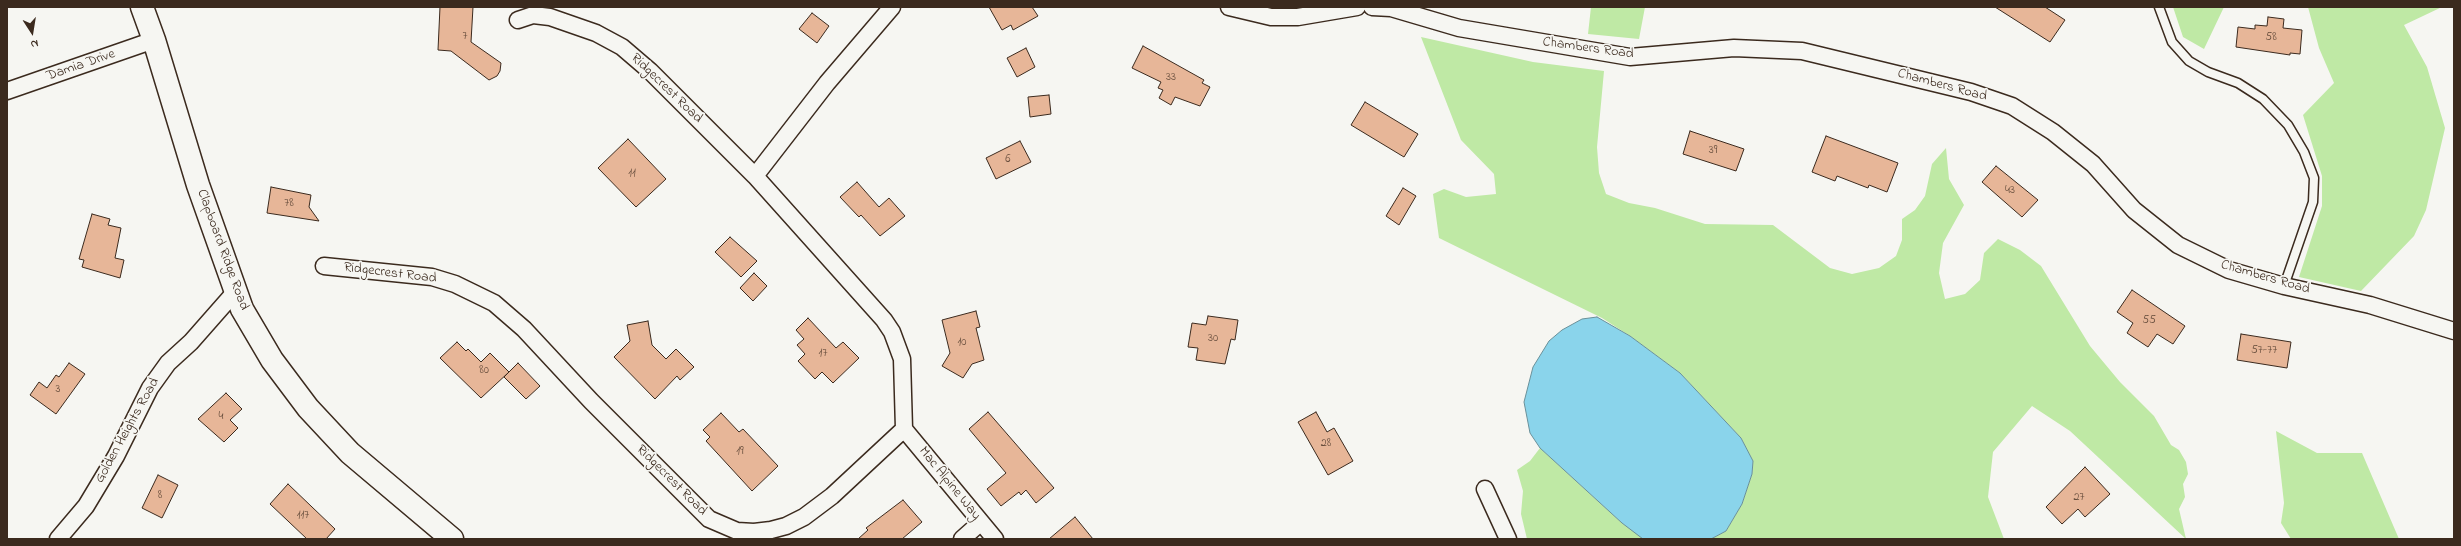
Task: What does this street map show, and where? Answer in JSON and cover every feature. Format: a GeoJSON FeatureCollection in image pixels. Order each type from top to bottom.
{"type":"FeatureCollection","features":[{"type":"Feature","properties":{"kind":"main road","name":"Clapboard Ridge Road"},"geometry":{"type":"LineString","coordinates":[[142,7],[154,40],[198,185],[242,309],[272,360],[308,408],[350,453],[452,539]]}},
{"type":"Feature","properties":{"kind":"street"},"geometry":{"type":"LineString","coordinates":[[754,176],[827,83],[892,7]]}},
{"type":"Feature","properties":{"kind":"street"},"geometry":{"type":"LineString","coordinates":[[1229,7],[1271,17],[1298,17],[1357,7]]}},
{"type":"Feature","properties":{"kind":"street","name":"Chambers Road"},"geometry":{"type":"LineString","coordinates":[[1372,7],[1391,8],[1459,28],[1630,57],[1734,48],[1802,51],[1971,92],[2012,106],[2052,132],[2093,164],[2134,210],[2178,245],[2229,270],[2284,286],[2370,304],[2454,331]]}},
{"type":"Feature","properties":{"kind":"street","name":"Ridgecrest Road"},"geometry":{"type":"LineString","coordinates":[[324,266],[432,277],[455,284],[494,303],[524,329],[591,401],[709,519],[737,531],[754,532],[771,530],[804,517],[832,496],[904,429],[902,359],[892,332],[884,320],[754,176],[650,71],[622,47],[596,33],[550,17],[533,15],[518,20]]}},
{"type":"Feature","properties":{"kind":"street","name":"Damia Drive"},"geometry":{"type":"LineString","coordinates":[[7,91],[154,40]]}},
{"type":"Feature","properties":{"kind":"street","name":"Golden Heights Road"},"geometry":{"type":"LineString","coordinates":[[58,539],[86,506],[116,456],[154,382],[168,364],[191,342],[235,292]]}},
{"type":"Feature","properties":{"kind":"street","name":"Mac Alpine Way"},"geometry":{"type":"LineString","coordinates":[[904,429],[995,539]]}},
{"type":"Feature","properties":{"kind":"street"},"geometry":{"type":"LineString","coordinates":[[1485,489],[1508,539]]}},
{"type":"Feature","properties":{"kind":"street"},"geometry":{"type":"LineString","coordinates":[[962,539],[980,522]]}},
{"type":"Feature","properties":{"kind":"lane"},"geometry":{"type":"LineString","coordinates":[[2159,7],[2172,42],[2189,61],[2208,72],[2238,83],[2263,99],[2288,125],[2304,152],[2314,178],[2313,202],[2284,286]]}},
{"type":"Feature","properties":{"kind":"green space"},"geometry":{"type":"Polygon","coordinates":[[[1591,7],[1645,7],[1639,39],[1588,34],[1591,7]]]}},
{"type":"Feature","properties":{"kind":"green space"},"geometry":{"type":"Polygon","coordinates":[[[2173,7],[2224,7],[2204,49],[2183,37],[2173,7]]]}},
{"type":"Feature","properties":{"kind":"green space"},"geometry":{"type":"Polygon","coordinates":[[[2308,7],[2442,7],[2404,25],[2427,67],[2445,128],[2426,210],[2414,236],[2361,291],[2299,277],[2322,206],[2322,176],[2303,115],[2334,83],[2319,48],[2308,7]]]}},
{"type":"Feature","properties":{"kind":"green space"},"geometry":{"type":"Polygon","coordinates":[[[1421,37],[1533,62],[1604,71],[1597,147],[1599,173],[1606,194],[1629,203],[1655,208],[1705,224],[1773,225],[1830,268],[1852,274],[1879,268],[1896,256],[1902,240],[1902,219],[1915,210],[1925,196],[1932,164],[1946,148],[1949,179],[1964,205],[1943,243],[1939,273],[1945,299],[1965,294],[1980,280],[1984,253],[1998,239],[2020,250],[2041,266],[2090,346],[2120,382],[2154,416],[2171,445],[2179,450],[2186,462],[2188,474],[2183,484],[2185,497],[2179,509],[2186,539],[2070,431],[2032,406],[1993,452],[1988,497],[2004,539],[1711,539],[1726,531],[1742,504],[1752,474],[1753,461],[1741,438],[1680,373],[1630,336],[1602,318],[1439,238],[1433,194],[1444,189],[1466,197],[1496,194],[1494,174],[1461,140],[1421,37]]]}},
{"type":"Feature","properties":{"kind":"green space"},"geometry":{"type":"Polygon","coordinates":[[[2276,431],[2317,453],[2362,453],[2399,539],[2291,539],[2281,523],[2284,503],[2276,431]]]}},
{"type":"Feature","properties":{"kind":"green space"},"geometry":{"type":"Polygon","coordinates":[[[1540,448],[1622,523],[1646,539],[1527,539],[1521,514],[1523,491],[1517,470],[1530,461],[1540,448]]]}},
{"type":"Feature","properties":{"kind":"water"},"geometry":{"type":"Polygon","coordinates":[[[1597,317],[1630,336],[1680,373],[1741,438],[1753,461],[1752,474],[1742,504],[1726,531],[1711,539],[1643,539],[1622,523],[1540,448],[1530,433],[1524,402],[1533,367],[1549,341],[1562,330],[1582,319],[1597,317]]]}},
{"type":"Feature","properties":{"kind":"building"},"geometry":{"type":"Polygon","coordinates":[[[440,7],[473,7],[471,42],[501,63],[500,71],[497,76],[489,80],[451,51],[438,50],[440,7]]]}},
{"type":"Feature","properties":{"kind":"building"},"geometry":{"type":"Polygon","coordinates":[[[989,7],[1032,7],[1038,16],[1013,30],[1011,25],[1002,30],[989,7]]]}},
{"type":"Feature","properties":{"kind":"building"},"geometry":{"type":"Polygon","coordinates":[[[1995,7],[2045,7],[2065,20],[2050,42],[1995,7]]]}},
{"type":"Feature","properties":{"kind":"building"},"geometry":{"type":"Polygon","coordinates":[[[812,13],[829,26],[817,43],[799,29],[812,13]]]}},
{"type":"Feature","properties":{"kind":"building"},"geometry":{"type":"Polygon","coordinates":[[[2268,17],[2284,19],[2283,28],[2302,30],[2300,54],[2290,53],[2290,55],[2236,47],[2238,27],[2255,29],[2255,25],[2267,26],[2268,17]]]}},
{"type":"Feature","properties":{"kind":"building"},"geometry":{"type":"Polygon","coordinates":[[[1143,46],[1204,80],[1202,83],[1210,87],[1200,106],[1175,97],[1171,105],[1159,98],[1163,90],[1158,88],[1161,82],[1132,68],[1143,46]]]}},
{"type":"Feature","properties":{"kind":"building"},"geometry":{"type":"Polygon","coordinates":[[[1026,48],[1035,67],[1017,77],[1007,58],[1026,48]]]}},
{"type":"Feature","properties":{"kind":"building"},"geometry":{"type":"Polygon","coordinates":[[[1049,95],[1051,114],[1030,117],[1028,97],[1049,95]]]}},
{"type":"Feature","properties":{"kind":"building"},"geometry":{"type":"Polygon","coordinates":[[[1365,102],[1418,134],[1404,157],[1351,125],[1365,102]]]}},
{"type":"Feature","properties":{"kind":"building"},"geometry":{"type":"Polygon","coordinates":[[[1690,131],[1744,149],[1736,171],[1683,154],[1690,131]]]}},
{"type":"Feature","properties":{"kind":"building"},"geometry":{"type":"Polygon","coordinates":[[[1826,136],[1898,163],[1887,192],[1869,185],[1868,188],[1837,176],[1835,181],[1812,172],[1826,136]]]}},
{"type":"Feature","properties":{"kind":"building"},"geometry":{"type":"Polygon","coordinates":[[[628,139],[666,179],[636,207],[598,168],[628,139]]]}},
{"type":"Feature","properties":{"kind":"building"},"geometry":{"type":"Polygon","coordinates":[[[1020,141],[1031,162],[996,179],[986,158],[1020,141]]]}},
{"type":"Feature","properties":{"kind":"building"},"geometry":{"type":"Polygon","coordinates":[[[1996,166],[2038,200],[2022,217],[1982,182],[1996,166]]]}},
{"type":"Feature","properties":{"kind":"building"},"geometry":{"type":"Polygon","coordinates":[[[857,182],[879,207],[889,198],[905,216],[880,236],[861,215],[859,217],[840,197],[857,182]]]}},
{"type":"Feature","properties":{"kind":"building"},"geometry":{"type":"Polygon","coordinates":[[[271,187],[311,195],[309,207],[319,221],[267,213],[271,187]]]}},
{"type":"Feature","properties":{"kind":"building"},"geometry":{"type":"Polygon","coordinates":[[[1403,188],[1416,196],[1399,225],[1386,216],[1403,188]]]}},
{"type":"Feature","properties":{"kind":"building"},"geometry":{"type":"Polygon","coordinates":[[[92,214],[110,219],[108,225],[121,228],[115,258],[124,260],[120,278],[82,267],[84,260],[79,259],[92,214]]]}},
{"type":"Feature","properties":{"kind":"building"},"geometry":{"type":"Polygon","coordinates":[[[730,237],[757,261],[741,277],[715,252],[730,237]]]}},
{"type":"Feature","properties":{"kind":"building"},"geometry":{"type":"Polygon","coordinates":[[[754,273],[767,286],[753,301],[740,288],[754,273]]]}},
{"type":"Feature","properties":{"kind":"building"},"geometry":{"type":"Polygon","coordinates":[[[2132,290],[2185,326],[2173,344],[2157,334],[2148,347],[2127,333],[2133,323],[2117,312],[2132,290]]]}},
{"type":"Feature","properties":{"kind":"building"},"geometry":{"type":"Polygon","coordinates":[[[976,311],[980,327],[976,328],[984,360],[972,364],[963,378],[942,366],[950,353],[942,320],[976,311]]]}},
{"type":"Feature","properties":{"kind":"building"},"geometry":{"type":"Polygon","coordinates":[[[1208,316],[1238,320],[1235,340],[1231,339],[1225,364],[1196,360],[1198,348],[1188,347],[1192,323],[1206,325],[1208,316]]]}},
{"type":"Feature","properties":{"kind":"building"},"geometry":{"type":"Polygon","coordinates":[[[808,318],[836,348],[843,342],[859,358],[833,383],[822,372],[815,379],[798,361],[805,354],[797,345],[804,339],[796,330],[808,318]]]}},
{"type":"Feature","properties":{"kind":"building"},"geometry":{"type":"Polygon","coordinates":[[[648,321],[652,345],[666,359],[676,349],[694,367],[680,380],[677,376],[655,399],[614,357],[630,341],[627,325],[648,321]]]}},
{"type":"Feature","properties":{"kind":"building"},"geometry":{"type":"Polygon","coordinates":[[[2241,334],[2291,342],[2287,368],[2237,360],[2241,334]]]}},
{"type":"Feature","properties":{"kind":"building"},"geometry":{"type":"Polygon","coordinates":[[[457,342],[466,351],[468,349],[481,362],[490,353],[509,372],[481,398],[440,358],[457,342]]]}},
{"type":"Feature","properties":{"kind":"building"},"geometry":{"type":"Polygon","coordinates":[[[69,363],[85,374],[56,414],[30,395],[39,382],[47,388],[56,375],[59,377],[69,363]]]}},
{"type":"Feature","properties":{"kind":"building"},"geometry":{"type":"Polygon","coordinates":[[[518,363],[540,386],[526,399],[504,377],[518,363]]]}},
{"type":"Feature","properties":{"kind":"building"},"geometry":{"type":"Polygon","coordinates":[[[226,393],[242,409],[230,420],[238,428],[224,442],[198,419],[226,393]]]}},
{"type":"Feature","properties":{"kind":"building"},"geometry":{"type":"Polygon","coordinates":[[[988,412],[1054,488],[1036,503],[1026,490],[1021,495],[1019,492],[1001,506],[987,489],[1006,473],[969,429],[988,412]]]}},
{"type":"Feature","properties":{"kind":"building"},"geometry":{"type":"Polygon","coordinates":[[[1316,412],[1327,432],[1334,428],[1353,461],[1328,475],[1298,422],[1316,412]]]}},
{"type":"Feature","properties":{"kind":"building"},"geometry":{"type":"Polygon","coordinates":[[[721,413],[739,432],[743,429],[778,466],[752,491],[706,441],[710,437],[703,430],[721,413]]]}},
{"type":"Feature","properties":{"kind":"building"},"geometry":{"type":"Polygon","coordinates":[[[2085,467],[2110,494],[2085,517],[2078,509],[2062,524],[2046,507],[2085,467]]]}},
{"type":"Feature","properties":{"kind":"building"},"geometry":{"type":"Polygon","coordinates":[[[158,475],[178,485],[162,518],[142,508],[158,475]]]}},
{"type":"Feature","properties":{"kind":"building"},"geometry":{"type":"Polygon","coordinates":[[[288,484],[335,529],[326,539],[307,539],[270,504],[288,484]]]}},
{"type":"Feature","properties":{"kind":"building"},"geometry":{"type":"Polygon","coordinates":[[[903,500],[922,522],[902,539],[858,539],[868,530],[866,528],[903,500]]]}},
{"type":"Feature","properties":{"kind":"building"},"geometry":{"type":"Polygon","coordinates":[[[1075,517],[1093,539],[1049,539],[1075,517]]]}}]}
